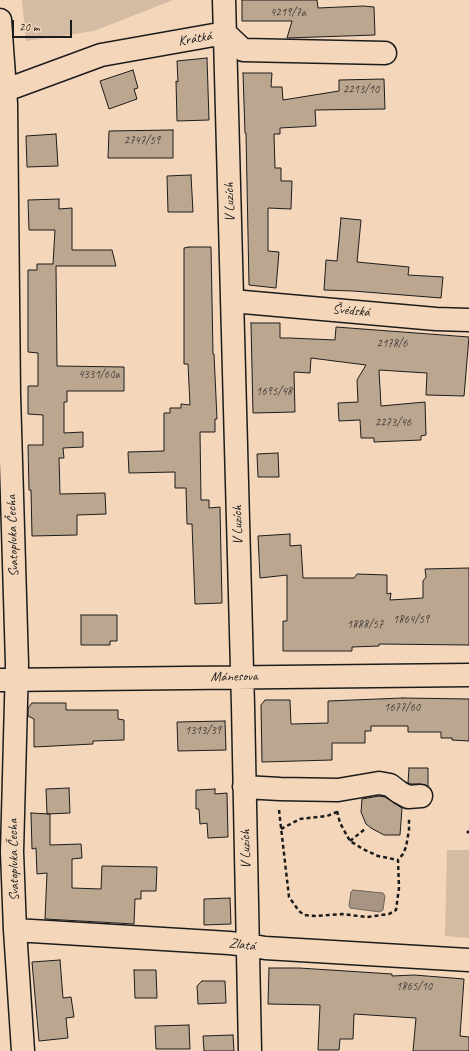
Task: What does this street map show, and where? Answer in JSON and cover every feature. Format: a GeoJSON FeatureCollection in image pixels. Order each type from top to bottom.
{"type":"FeatureCollection","features":[{"type":"Feature","properties":{"kind":"street","name":"V Luzích"},"geometry":{"type":"LineString","coordinates":[[224,0],[242,677],[250,1051]]}},
{"type":"Feature","properties":{"kind":"street","name":"Svatopluka Čecha"},"geometry":{"type":"LineString","coordinates":[[0,20],[6,90],[9,395],[6,852],[15,930],[23,1051]]}},
{"type":"Feature","properties":{"kind":"street","name":"Krátká"},"geometry":{"type":"LineString","coordinates":[[6,90],[101,55],[225,33],[243,50],[385,53]]}},
{"type":"Feature","properties":{"kind":"street","name":"Švédská"},"geometry":{"type":"LineString","coordinates":[[232,302],[436,319],[469,320]]}},
{"type":"Feature","properties":{"kind":"street","name":"Mánesova"},"geometry":{"type":"LineString","coordinates":[[8,680],[469,675]]}},
{"type":"Feature","properties":{"kind":"street"},"geometry":{"type":"LineString","coordinates":[[244,787],[338,790],[379,783],[390,785],[399,792],[414,797]]}},
{"type":"Feature","properties":{"kind":"street","name":"Zlatá"},"geometry":{"type":"LineString","coordinates":[[15,930],[248,945],[265,948],[469,960]]}},
{"type":"Feature","properties":{"kind":"path"},"geometry":{"type":"LineString","coordinates":[[338,790],[337,812],[345,834],[350,841],[378,856],[398,860]]}},
{"type":"Feature","properties":{"kind":"path"},"geometry":{"type":"LineString","coordinates":[[337,812],[327,816],[300,819],[281,829],[289,897],[299,911],[304,915],[316,916],[342,914],[367,917],[389,914],[396,910],[399,888],[398,860],[403,854],[408,840],[414,797]]}},
{"type":"Feature","properties":{"kind":"path"},"geometry":{"type":"LineString","coordinates":[[350,841],[365,829]]}},
{"type":"Feature","properties":{"kind":"shaded area"},"geometry":{"type":"Polygon","coordinates":[[[22,0],[173,0],[94,31],[26,41],[22,0]]]}},
{"type":"Feature","properties":{"kind":"shaded area"},"geometry":{"type":"Polygon","coordinates":[[[447,850],[469,850],[469,938],[445,936],[447,850]]]}},
{"type":"Feature","properties":{"kind":"shaded area"},"geometry":{"type":"Polygon","coordinates":[[[353,890],[383,893],[385,896],[383,910],[380,912],[350,908],[351,892],[353,890]]]}},
{"type":"Feature","properties":{"kind":"building"},"geometry":{"type":"Polygon","coordinates":[[[242,0],[317,0],[318,8],[374,7],[375,35],[287,38],[292,21],[242,21],[242,0]]]}},
{"type":"Feature","properties":{"kind":"building"},"geometry":{"type":"Polygon","coordinates":[[[207,58],[209,120],[177,121],[177,61],[207,58]]]}},
{"type":"Feature","properties":{"kind":"building"},"geometry":{"type":"Polygon","coordinates":[[[133,70],[138,88],[134,89],[137,99],[109,109],[100,81],[133,70]]]}},
{"type":"Feature","properties":{"kind":"building"},"geometry":{"type":"Polygon","coordinates":[[[243,73],[272,73],[271,87],[282,87],[283,100],[339,91],[339,80],[384,79],[385,109],[315,110],[316,126],[280,128],[280,134],[274,134],[275,168],[281,168],[281,181],[292,181],[291,209],[268,208],[268,251],[279,252],[276,288],[249,285],[246,133],[243,73]]]}},
{"type":"Feature","properties":{"kind":"building"},"geometry":{"type":"Polygon","coordinates":[[[173,130],[173,158],[108,158],[109,131],[173,130]]]}},
{"type":"Feature","properties":{"kind":"building"},"geometry":{"type":"Polygon","coordinates":[[[56,134],[58,166],[27,167],[26,136],[56,134]]]}},
{"type":"Feature","properties":{"kind":"building"},"geometry":{"type":"Polygon","coordinates":[[[191,175],[193,212],[168,212],[167,176],[191,175]]]}},
{"type":"Feature","properties":{"kind":"building"},"geometry":{"type":"Polygon","coordinates":[[[59,199],[59,209],[72,208],[72,250],[112,250],[116,266],[56,266],[57,366],[124,367],[124,391],[67,391],[67,402],[64,402],[64,433],[83,432],[83,447],[63,448],[64,458],[59,458],[60,494],[105,493],[106,514],[77,515],[77,535],[32,536],[28,445],[43,445],[43,415],[28,414],[28,386],[38,386],[38,353],[28,352],[28,270],[37,270],[37,264],[53,264],[55,230],[29,230],[28,200],[59,199]]]}},
{"type":"Feature","properties":{"kind":"building"},"geometry":{"type":"Polygon","coordinates":[[[341,218],[361,220],[357,262],[409,267],[408,275],[443,277],[441,298],[324,290],[326,260],[337,261],[341,218]]]}},
{"type":"Feature","properties":{"kind":"building"},"geometry":{"type":"Polygon","coordinates":[[[211,247],[213,354],[217,419],[215,419],[215,432],[200,432],[201,500],[209,500],[209,508],[220,507],[222,603],[195,604],[192,524],[187,524],[186,488],[175,488],[175,472],[129,473],[128,452],[164,451],[164,413],[170,413],[170,408],[181,408],[181,404],[190,405],[188,364],[184,364],[184,248],[211,247]]]}},
{"type":"Feature","properties":{"kind":"building"},"geometry":{"type":"Polygon","coordinates":[[[251,323],[280,323],[280,338],[335,340],[336,327],[469,337],[464,396],[426,395],[427,373],[379,370],[381,406],[425,402],[426,435],[421,436],[421,440],[374,442],[374,438],[361,438],[360,420],[339,421],[338,403],[358,402],[357,380],[366,365],[311,358],[310,373],[294,372],[295,412],[253,413],[251,323]]]}},
{"type":"Feature","properties":{"kind":"building"},"geometry":{"type":"Polygon","coordinates":[[[278,453],[279,477],[258,477],[257,454],[278,453]]]}},
{"type":"Feature","properties":{"kind":"building"},"geometry":{"type":"Polygon","coordinates":[[[290,534],[290,546],[301,545],[303,578],[354,578],[357,574],[387,575],[387,594],[391,593],[390,600],[423,598],[423,581],[426,577],[425,569],[469,568],[469,645],[379,644],[379,646],[352,647],[352,651],[283,651],[283,621],[287,621],[287,575],[260,578],[258,536],[290,534]]]}},
{"type":"Feature","properties":{"kind":"building"},"geometry":{"type":"Polygon","coordinates":[[[81,615],[117,615],[117,641],[110,641],[110,645],[81,645],[81,615]]]}},
{"type":"Feature","properties":{"kind":"building"},"geometry":{"type":"Polygon","coordinates":[[[403,698],[469,699],[469,741],[441,738],[441,732],[408,732],[408,726],[371,726],[371,731],[365,731],[365,743],[332,743],[332,760],[262,762],[261,705],[265,700],[290,700],[291,724],[328,723],[328,701],[403,698]]]}},
{"type":"Feature","properties":{"kind":"building"},"geometry":{"type":"Polygon","coordinates":[[[32,703],[66,703],[66,710],[118,710],[118,719],[124,720],[124,740],[93,741],[93,744],[34,747],[34,719],[28,716],[28,708],[32,703]]]}},
{"type":"Feature","properties":{"kind":"building"},"geometry":{"type":"Polygon","coordinates":[[[225,721],[226,750],[178,751],[177,722],[225,721]]]}},
{"type":"Feature","properties":{"kind":"building"},"geometry":{"type":"Polygon","coordinates":[[[409,768],[428,768],[428,786],[408,783],[409,768]]]}},
{"type":"Feature","properties":{"kind":"building"},"geometry":{"type":"Polygon","coordinates":[[[69,788],[70,813],[47,814],[46,789],[69,788]]]}},
{"type":"Feature","properties":{"kind":"building"},"geometry":{"type":"Polygon","coordinates":[[[215,789],[215,794],[227,793],[228,837],[208,838],[207,823],[200,824],[199,809],[196,809],[196,790],[215,789]]]}},
{"type":"Feature","properties":{"kind":"building"},"geometry":{"type":"Polygon","coordinates":[[[379,796],[385,797],[402,808],[400,835],[384,835],[366,824],[361,812],[362,799],[379,796]]]}},
{"type":"Feature","properties":{"kind":"building"},"geometry":{"type":"Polygon","coordinates":[[[31,813],[50,814],[50,845],[81,844],[82,858],[72,859],[72,888],[101,889],[102,866],[157,867],[156,891],[141,891],[141,899],[135,899],[134,924],[45,919],[47,873],[37,874],[36,848],[32,849],[31,813]]]}},
{"type":"Feature","properties":{"kind":"building"},"geometry":{"type":"Polygon","coordinates":[[[230,898],[231,924],[204,925],[204,899],[230,898]]]}},
{"type":"Feature","properties":{"kind":"building"},"geometry":{"type":"Polygon","coordinates":[[[60,960],[63,998],[71,997],[74,1017],[66,1018],[68,1038],[39,1041],[32,962],[60,960]]]}},
{"type":"Feature","properties":{"kind":"building"},"geometry":{"type":"Polygon","coordinates":[[[269,968],[299,968],[392,974],[392,976],[414,975],[464,979],[460,1036],[469,1037],[469,1051],[413,1051],[416,1018],[354,1014],[353,1039],[340,1039],[339,1050],[318,1050],[320,1005],[268,1004],[269,968]]]}},
{"type":"Feature","properties":{"kind":"building"},"geometry":{"type":"Polygon","coordinates":[[[134,970],[156,970],[157,998],[135,998],[134,970]]]}},
{"type":"Feature","properties":{"kind":"building"},"geometry":{"type":"Polygon","coordinates":[[[202,981],[225,981],[226,1003],[198,1004],[197,986],[202,981]]]}},
{"type":"Feature","properties":{"kind":"building"},"geometry":{"type":"Polygon","coordinates":[[[189,1025],[190,1049],[156,1049],[155,1026],[189,1025]]]}},
{"type":"Feature","properties":{"kind":"building"},"geometry":{"type":"Polygon","coordinates":[[[233,1035],[234,1051],[204,1051],[203,1036],[233,1035]]]}}]}
